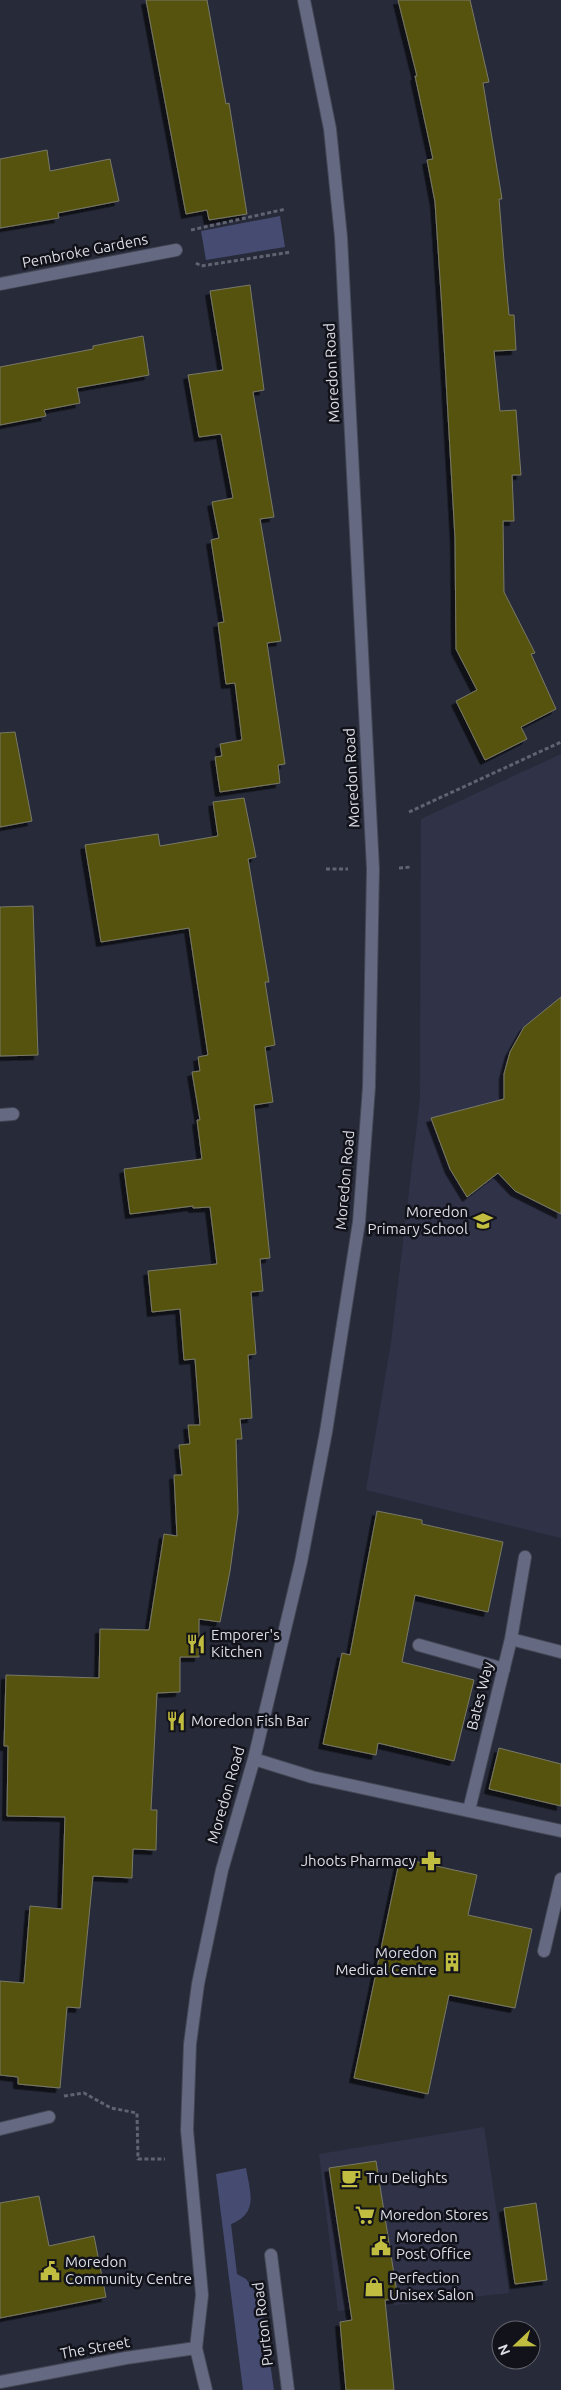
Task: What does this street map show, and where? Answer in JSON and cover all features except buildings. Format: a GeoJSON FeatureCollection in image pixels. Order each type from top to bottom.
{"type":"FeatureCollection","features":[{"type":"Feature","properties":{"kind":"street","name":"Moredon Road"},"geometry":{"type":"LineString","coordinates":[[196,2348],[202,2295],[188,2158],[187,2130],[190,2044],[198,1984],[227,1852],[254,1759],[301,1562],[334,1388],[359,1222],[369,1087],[373,869],[341,237],[330,129],[304,0]]}},
{"type":"Feature","properties":{"kind":"street","name":"Pembroke Gardens"},"geometry":{"type":"LineString","coordinates":[[0,284],[176,250]]}},
{"type":"Feature","properties":{"kind":"street"},"geometry":{"type":"LineString","coordinates":[[0,1115],[13,1114]]}},
{"type":"Feature","properties":{"kind":"street","name":"Bates Way"},"geometry":{"type":"LineString","coordinates":[[469,1810],[511,1638],[525,1557]]}},
{"type":"Feature","properties":{"kind":"street"},"geometry":{"type":"LineString","coordinates":[[511,1638],[561,1652]]}},
{"type":"Feature","properties":{"kind":"street"},"geometry":{"type":"LineString","coordinates":[[419,1645],[504,1669]]}},
{"type":"Feature","properties":{"kind":"street"},"geometry":{"type":"LineString","coordinates":[[254,1759],[312,1777],[561,1831]]}},
{"type":"Feature","properties":{"kind":"street"},"geometry":{"type":"LineString","coordinates":[[544,1951],[561,1879]]}},
{"type":"Feature","properties":{"kind":"street"},"geometry":{"type":"LineString","coordinates":[[0,2129],[49,2117]]}},
{"type":"Feature","properties":{"kind":"street","name":"Purton Road"},"geometry":{"type":"LineString","coordinates":[[271,2254],[288,2390]]}},
{"type":"Feature","properties":{"kind":"street"},"geometry":{"type":"LineString","coordinates":[[196,2348],[206,2390]]}},
{"type":"Feature","properties":{"kind":"street","name":"The Street"},"geometry":{"type":"LineString","coordinates":[[0,2382],[126,2358],[196,2348]]}},
{"type":"Feature","properties":{"kind":"path"},"geometry":{"type":"LineString","coordinates":[[286,210],[193,228],[176,250],[201,266],[291,252]]}},
{"type":"Feature","properties":{"kind":"path"},"geometry":{"type":"LineString","coordinates":[[409,812],[561,742]]}},
{"type":"Feature","properties":{"kind":"path"},"geometry":{"type":"LineString","coordinates":[[49,2117],[58,2097],[88,2094],[111,2108],[137,2113],[138,2159],[188,2158]]}},
{"type":"Feature","properties":{"kind":"shaded area"},"geometry":{"type":"Polygon","coordinates":[[[280,216],[285,247],[206,260],[201,231],[280,216]]]}},
{"type":"Feature","properties":{"kind":"shaded area","name":"Moredon Primary School"},"geometry":{"type":"Polygon","coordinates":[[[561,754],[561,1538],[366,1490],[391,1343],[420,1099],[421,819],[561,754]]]}},
{"type":"Feature","properties":{"kind":"shaded area"},"geometry":{"type":"Polygon","coordinates":[[[484,2127],[509,2293],[338,2311],[319,2154],[484,2127]]]}},
{"type":"Feature","properties":{"kind":"shaded area"},"geometry":{"type":"Polygon","coordinates":[[[246,2168],[250,2193],[249,2208],[246,2214],[231,2224],[237,2274],[246,2279],[261,2300],[274,2390],[243,2390],[216,2174],[246,2168]]]}},
{"type":"Feature","properties":{"kind":"place","name":"Moredon Primary School"},"geometry":{"type":"Point","coordinates":[483,1221]}},
{"type":"Feature","properties":{"kind":"place","name":"Emporer's Kitchen"},"geometry":{"type":"Point","coordinates":[196,1644]}},
{"type":"Feature","properties":{"kind":"place","name":"Moredon Fish Bar"},"geometry":{"type":"Point","coordinates":[176,1721]}},
{"type":"Feature","properties":{"kind":"place","name":"Jhoots Pharmacy"},"geometry":{"type":"Point","coordinates":[431,1861]}},
{"type":"Feature","properties":{"kind":"place","name":"Moredon Medical Centre"},"geometry":{"type":"Point","coordinates":[452,1962]}},
{"type":"Feature","properties":{"kind":"place","name":"Tru Delights"},"geometry":{"type":"Point","coordinates":[351,2178]}},
{"type":"Feature","properties":{"kind":"place","name":"Moredon Stores"},"geometry":{"type":"Point","coordinates":[365,2215]}},
{"type":"Feature","properties":{"kind":"place","name":"Moredon Post Office"},"geometry":{"type":"Point","coordinates":[381,2246]}},
{"type":"Feature","properties":{"kind":"place","name":"Moredon Community Centre"},"geometry":{"type":"Point","coordinates":[50,2271]}},
{"type":"Feature","properties":{"kind":"place","name":"Perfection Unisex Salon"},"geometry":{"type":"Point","coordinates":[374,2287]}}]}
